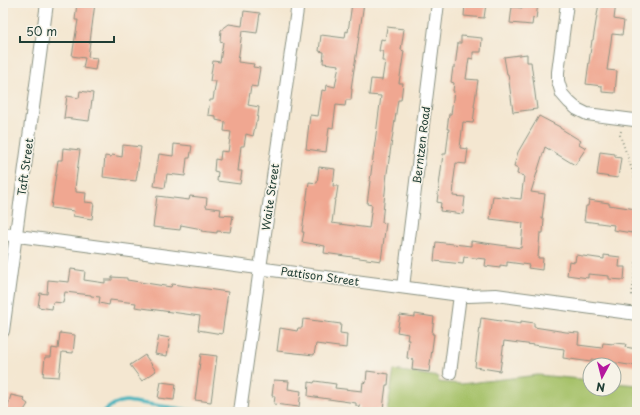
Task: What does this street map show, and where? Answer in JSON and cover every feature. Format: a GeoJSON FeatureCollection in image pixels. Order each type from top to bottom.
{"type":"FeatureCollection","features":[{"type":"Feature","properties":{"kind":"street","name":"Taft Street"},"geometry":{"type":"LineString","coordinates":[[3,331],[47,3]]}},
{"type":"Feature","properties":{"kind":"street","name":"Waite Street"},"geometry":{"type":"LineString","coordinates":[[240,412],[298,3]]}},
{"type":"Feature","properties":{"kind":"street","name":"Berntzen Road"},"geometry":{"type":"LineString","coordinates":[[403,287],[438,3]]}},
{"type":"Feature","properties":{"kind":"street"},"geometry":{"type":"LineString","coordinates":[[567,3],[558,72],[558,82],[562,94],[577,109],[587,114],[634,120]]}},
{"type":"Feature","properties":{"kind":"street","name":"Pattison Street"},"geometry":{"type":"LineString","coordinates":[[3,234],[460,295],[496,295],[637,314]]}},
{"type":"Feature","properties":{"kind":"street"},"geometry":{"type":"LineString","coordinates":[[450,373],[460,295]]}},
{"type":"Feature","properties":{"kind":"path"},"geometry":{"type":"LineString","coordinates":[[634,120],[622,128],[620,135],[637,184]]}},
{"type":"Feature","properties":{"kind":"path"},"geometry":{"type":"LineString","coordinates":[[637,254],[632,295],[637,303]]}},
{"type":"Feature","properties":{"kind":"green space"},"geometry":{"type":"Polygon","coordinates":[[[394,370],[439,377],[438,382],[461,384],[538,375],[582,379],[582,397],[622,397],[622,384],[637,385],[637,412],[387,412],[394,370]]]}},
{"type":"Feature","properties":{"kind":"building"},"geometry":{"type":"Polygon","coordinates":[[[77,3],[95,3],[88,57],[97,58],[95,70],[83,68],[85,58],[72,56],[78,20],[75,20],[77,3]]]}},
{"type":"Feature","properties":{"kind":"building"},"geometry":{"type":"Polygon","coordinates":[[[352,3],[364,3],[351,89],[351,100],[346,100],[345,106],[336,105],[333,128],[329,127],[326,152],[306,149],[310,115],[318,116],[322,90],[326,91],[327,85],[335,87],[339,65],[323,63],[324,52],[319,51],[321,35],[345,38],[346,31],[348,32],[352,3]]]}},
{"type":"Feature","properties":{"kind":"building"},"geometry":{"type":"Polygon","coordinates":[[[465,3],[486,4],[484,18],[464,16],[465,3]]]}},
{"type":"Feature","properties":{"kind":"building"},"geometry":{"type":"Polygon","coordinates":[[[523,3],[538,3],[536,19],[533,18],[532,25],[510,23],[512,7],[522,8],[523,3]]]}},
{"type":"Feature","properties":{"kind":"building"},"geometry":{"type":"Polygon","coordinates":[[[599,3],[616,3],[614,19],[624,21],[622,35],[612,34],[607,70],[617,71],[615,93],[602,92],[602,86],[586,84],[599,3]]]}},
{"type":"Feature","properties":{"kind":"building"},"geometry":{"type":"Polygon","coordinates":[[[244,11],[260,13],[257,33],[242,31],[238,62],[254,64],[253,67],[260,68],[257,87],[251,86],[248,105],[259,107],[257,122],[253,136],[246,134],[244,146],[241,146],[238,171],[242,171],[240,184],[217,181],[218,172],[214,171],[215,159],[220,160],[221,151],[228,152],[231,132],[224,131],[225,122],[216,120],[216,116],[208,115],[210,100],[213,100],[216,81],[210,81],[213,61],[220,62],[223,42],[220,41],[221,30],[229,24],[242,26],[244,11]]]}},
{"type":"Feature","properties":{"kind":"building"},"geometry":{"type":"Polygon","coordinates":[[[387,27],[404,29],[401,50],[404,51],[399,83],[403,83],[401,100],[398,100],[387,173],[382,222],[386,223],[381,261],[324,253],[325,246],[302,242],[309,182],[317,183],[319,167],[335,169],[333,186],[338,186],[332,223],[369,228],[372,205],[367,204],[381,96],[369,95],[371,79],[382,80],[385,61],[382,61],[383,51],[379,51],[381,39],[385,40],[387,27]]]}},
{"type":"Feature","properties":{"kind":"building"},"geometry":{"type":"Polygon","coordinates":[[[461,36],[482,38],[481,52],[473,52],[473,59],[469,58],[466,79],[478,80],[473,123],[463,122],[460,148],[468,149],[466,164],[456,163],[453,185],[453,196],[465,197],[463,214],[440,211],[441,203],[437,202],[443,154],[446,154],[449,129],[447,129],[449,114],[451,114],[454,91],[454,83],[451,82],[453,67],[455,67],[458,43],[461,43],[461,36]]]}},
{"type":"Feature","properties":{"kind":"building"},"geometry":{"type":"Polygon","coordinates":[[[527,54],[527,62],[531,62],[537,109],[513,112],[508,74],[504,57],[527,54]]]}},
{"type":"Feature","properties":{"kind":"building"},"geometry":{"type":"Polygon","coordinates":[[[80,91],[93,93],[89,121],[64,118],[67,96],[79,98],[80,91]]]}},
{"type":"Feature","properties":{"kind":"building"},"geometry":{"type":"Polygon","coordinates":[[[539,116],[560,127],[581,141],[579,144],[586,148],[575,165],[545,147],[531,192],[545,194],[542,219],[544,219],[543,233],[540,233],[538,258],[543,258],[542,270],[528,268],[529,265],[507,262],[507,266],[500,265],[500,268],[485,266],[486,259],[464,257],[463,264],[434,261],[436,242],[471,246],[471,241],[521,248],[523,223],[490,219],[493,196],[521,199],[524,176],[517,174],[518,168],[514,166],[518,152],[539,116]]]}},
{"type":"Feature","properties":{"kind":"building"},"geometry":{"type":"Polygon","coordinates":[[[174,144],[192,146],[190,158],[187,158],[185,176],[167,174],[165,188],[154,186],[159,154],[173,156],[174,144]]]}},
{"type":"Feature","properties":{"kind":"building"},"geometry":{"type":"Polygon","coordinates":[[[123,145],[141,147],[136,181],[103,177],[105,156],[111,157],[112,155],[122,157],[123,145]]]}},
{"type":"Feature","properties":{"kind":"building"},"geometry":{"type":"Polygon","coordinates":[[[63,148],[80,150],[75,188],[76,192],[86,193],[85,202],[94,203],[92,219],[73,216],[74,211],[51,208],[58,160],[62,160],[63,148]]]}},
{"type":"Feature","properties":{"kind":"building"},"geometry":{"type":"Polygon","coordinates":[[[600,152],[615,154],[615,157],[621,158],[618,178],[597,175],[600,152]]]}},
{"type":"Feature","properties":{"kind":"building"},"geometry":{"type":"Polygon","coordinates":[[[157,196],[189,200],[190,196],[207,198],[206,207],[221,209],[220,215],[233,216],[230,232],[217,231],[217,233],[201,231],[202,229],[181,225],[180,230],[153,227],[157,196]]]}},
{"type":"Feature","properties":{"kind":"building"},"geometry":{"type":"Polygon","coordinates":[[[589,200],[636,209],[632,233],[613,230],[614,225],[584,221],[586,206],[588,206],[589,200]]]}},
{"type":"Feature","properties":{"kind":"building"},"geometry":{"type":"Polygon","coordinates":[[[576,255],[604,259],[604,255],[620,257],[619,267],[625,267],[624,280],[609,279],[609,276],[588,274],[588,278],[567,275],[569,261],[575,262],[576,255]]]}},
{"type":"Feature","properties":{"kind":"building"},"geometry":{"type":"Polygon","coordinates":[[[71,269],[85,271],[84,280],[105,283],[105,280],[112,280],[112,277],[127,278],[127,280],[171,287],[172,284],[228,292],[222,334],[198,330],[200,316],[135,307],[136,303],[110,300],[109,305],[99,303],[100,297],[91,295],[65,292],[63,303],[53,302],[52,309],[38,307],[40,293],[47,294],[48,280],[69,282],[71,269]]]}},
{"type":"Feature","properties":{"kind":"building"},"geometry":{"type":"Polygon","coordinates":[[[415,314],[434,317],[432,334],[434,334],[429,372],[412,370],[413,359],[407,358],[409,340],[407,340],[408,334],[397,332],[400,315],[415,317],[415,314]]]}},
{"type":"Feature","properties":{"kind":"building"},"geometry":{"type":"Polygon","coordinates":[[[481,318],[521,324],[521,321],[534,323],[534,327],[579,333],[578,345],[602,348],[603,343],[614,343],[626,344],[625,347],[637,349],[635,366],[622,364],[622,357],[582,357],[582,361],[563,358],[564,349],[504,341],[500,371],[475,367],[481,318]]]}},
{"type":"Feature","properties":{"kind":"building"},"geometry":{"type":"Polygon","coordinates":[[[303,319],[341,324],[340,333],[347,334],[346,348],[316,344],[314,355],[277,351],[280,328],[297,331],[298,328],[302,328],[303,319]]]}},
{"type":"Feature","properties":{"kind":"building"},"geometry":{"type":"Polygon","coordinates":[[[60,333],[75,335],[73,353],[62,352],[59,377],[43,376],[45,357],[51,357],[52,348],[58,349],[60,333]]]}},
{"type":"Feature","properties":{"kind":"building"},"geometry":{"type":"Polygon","coordinates":[[[159,336],[170,338],[167,356],[155,354],[159,336]]]}},
{"type":"Feature","properties":{"kind":"building"},"geometry":{"type":"Polygon","coordinates":[[[201,354],[217,356],[211,402],[195,400],[201,354]]]}},
{"type":"Feature","properties":{"kind":"building"},"geometry":{"type":"Polygon","coordinates":[[[145,355],[156,371],[142,381],[130,365],[145,355]]]}},
{"type":"Feature","properties":{"kind":"building"},"geometry":{"type":"Polygon","coordinates":[[[367,371],[389,374],[383,409],[376,409],[376,412],[359,412],[360,406],[356,406],[356,403],[308,396],[309,382],[314,383],[315,381],[336,384],[335,388],[362,391],[363,382],[366,383],[367,371]]]}},
{"type":"Feature","properties":{"kind":"building"},"geometry":{"type":"Polygon","coordinates":[[[274,380],[289,381],[288,389],[301,391],[299,407],[274,404],[275,396],[272,396],[274,380]]]}},
{"type":"Feature","properties":{"kind":"building"},"geometry":{"type":"Polygon","coordinates":[[[161,382],[176,384],[174,400],[158,398],[161,382]]]}},
{"type":"Feature","properties":{"kind":"building"},"geometry":{"type":"Polygon","coordinates":[[[11,395],[25,398],[24,401],[28,404],[23,412],[6,412],[11,395]]]}},
{"type":"Feature","properties":{"kind":"waterway"},"geometry":{"type":"LineString","coordinates":[[104,412],[114,404],[126,401],[203,412]]}}]}
